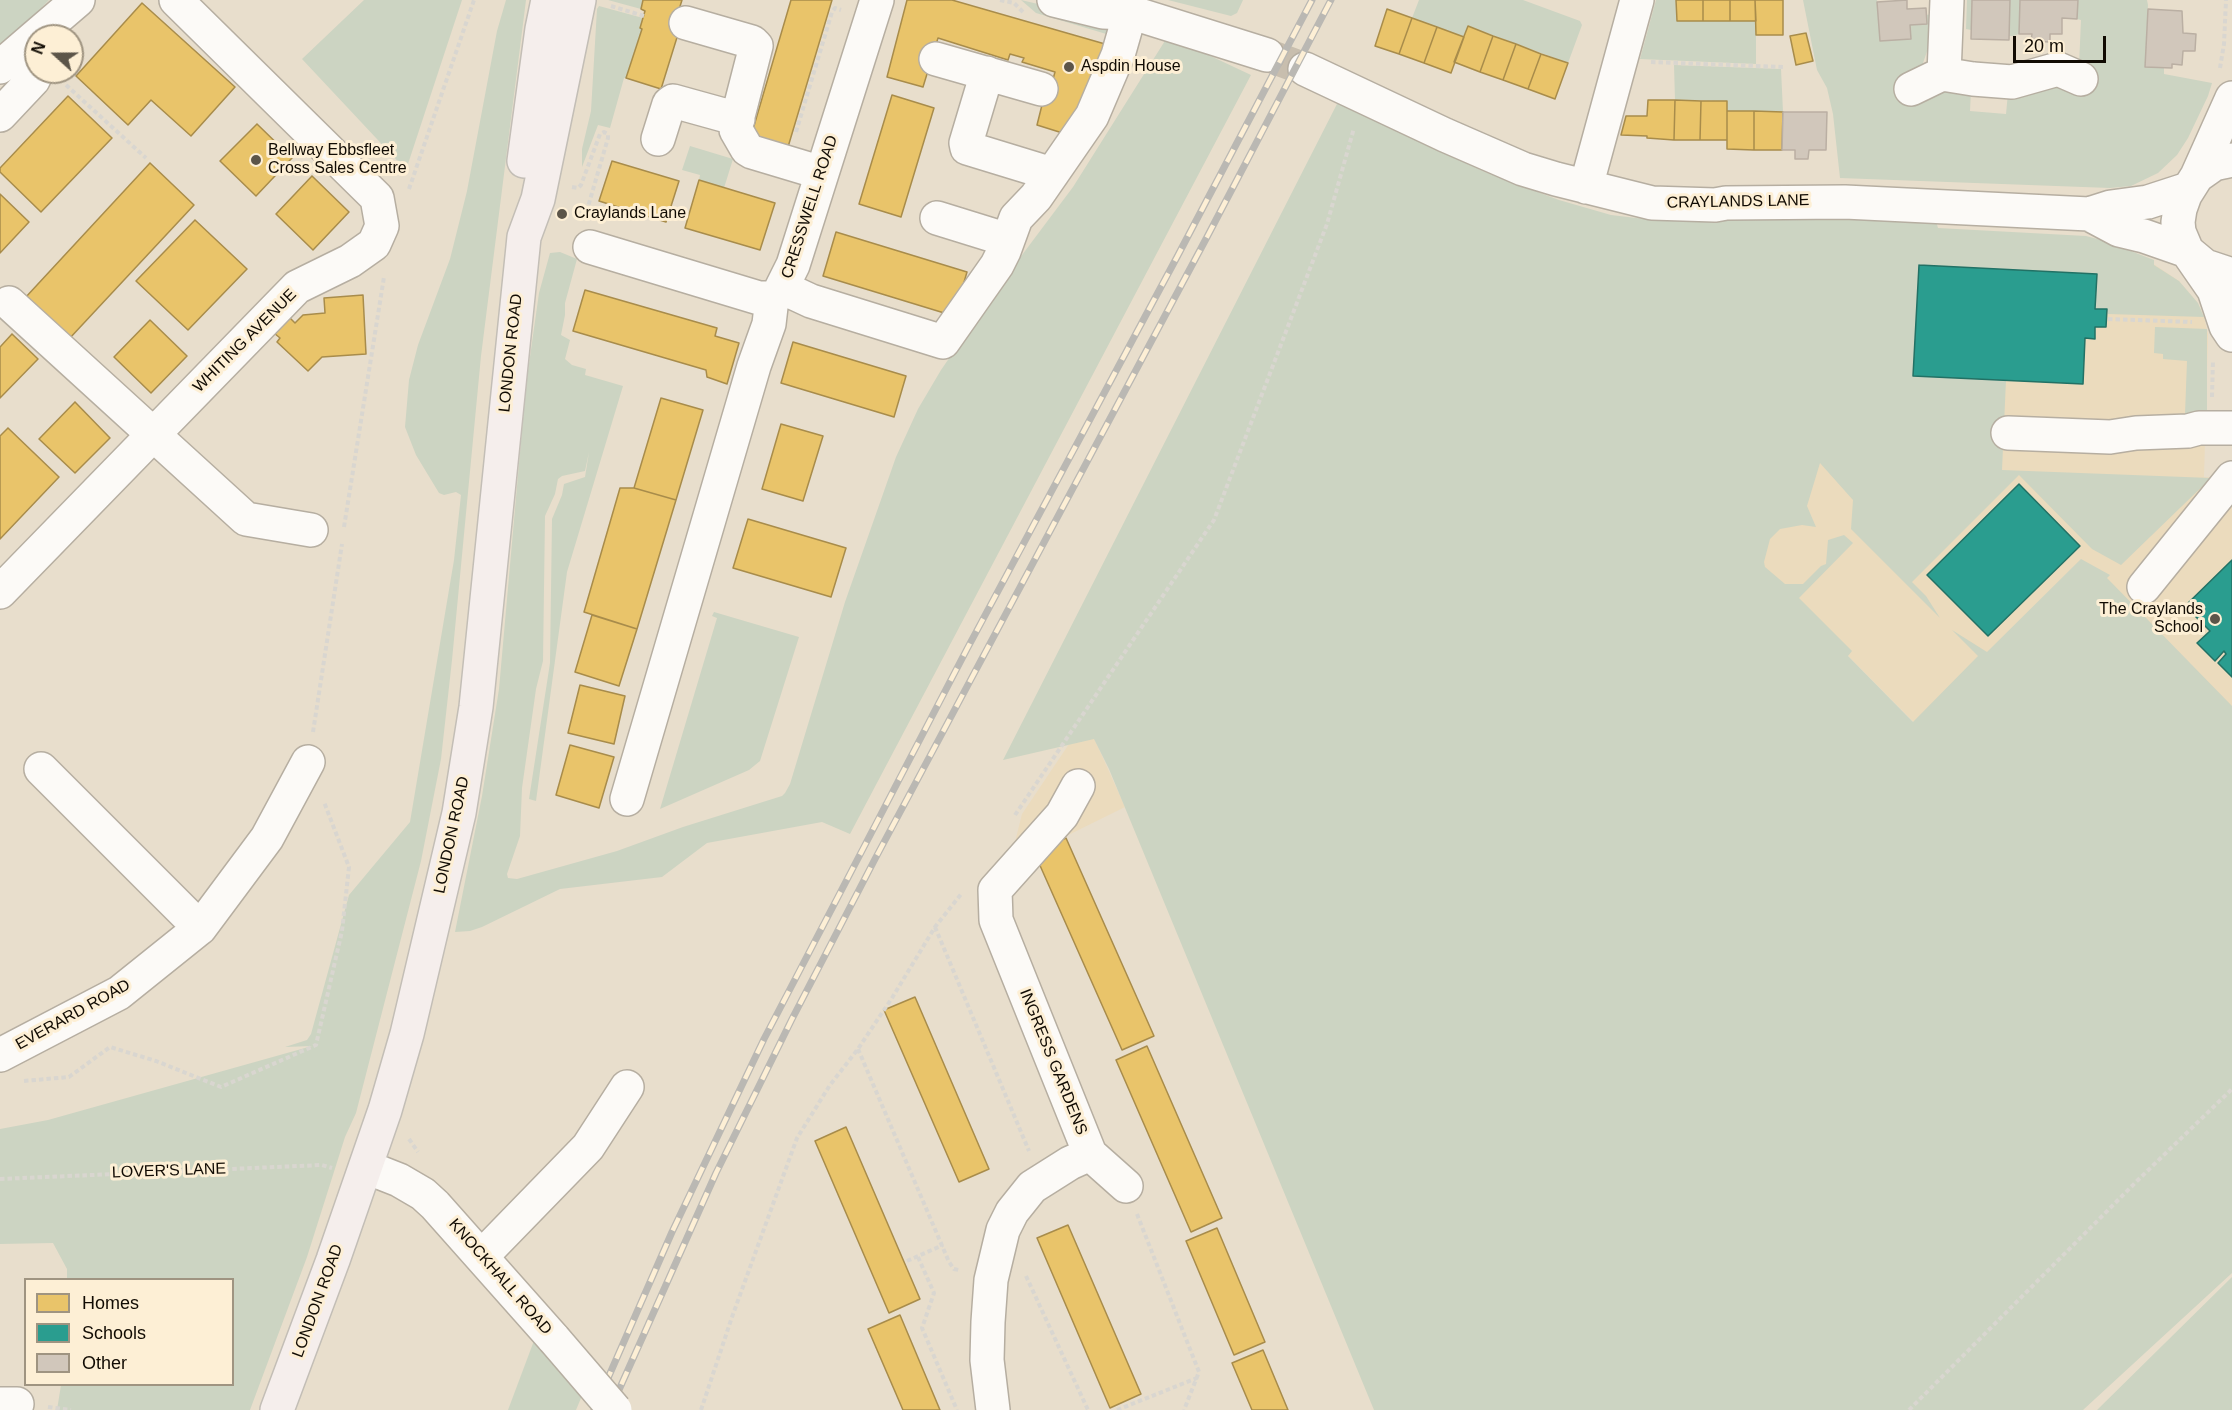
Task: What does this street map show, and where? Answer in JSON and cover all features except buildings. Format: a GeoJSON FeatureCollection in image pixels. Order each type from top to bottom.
{"type":"FeatureCollection","features":[{"type":"Feature","properties":{"kind":"main road","name":"LONDON ROAD"},"geometry":{"type":"LineString","coordinates":[[277,1410],[351,1168],[407,1034],[459,813],[476,707],[506,394],[524,237],[520,194],[542,28],[548,0]]}},
{"type":"Feature","properties":{"kind":"main road","name":"LONDON ROAD"},"geometry":{"type":"LineString","coordinates":[[524,237],[538,199],[593,2]]}},
{"type":"Feature","properties":{"kind":"street","name":"WHITING AVENUE"},"geometry":{"type":"LineString","coordinates":[[0,592],[297,287],[350,261],[374,244],[382,226],[377,198],[176,0]]}},
{"type":"Feature","properties":{"kind":"street","name":"CRESSWELL ROAD"},"geometry":{"type":"LineString","coordinates":[[586,235],[759,298],[777,293],[793,265],[877,0]]}},
{"type":"Feature","properties":{"kind":"street"},"geometry":{"type":"LineString","coordinates":[[1054,0],[1103,12],[1123,9],[1267,55]]}},
{"type":"Feature","properties":{"kind":"street"},"geometry":{"type":"LineString","coordinates":[[1586,187],[1637,0]]}},
{"type":"Feature","properties":{"kind":"street"},"geometry":{"type":"LineString","coordinates":[[1944,74],[1947,0]]}},
{"type":"Feature","properties":{"kind":"street"},"geometry":{"type":"LineString","coordinates":[[627,799],[777,293],[943,342],[997,265],[1016,218],[1036,197],[1092,116],[1118,55],[1123,9]]}},
{"type":"Feature","properties":{"kind":"street"},"geometry":{"type":"LineString","coordinates":[[54,24],[67,15]]}},
{"type":"Feature","properties":{"kind":"street"},"geometry":{"type":"LineString","coordinates":[[686,23],[752,42],[756,46],[736,130],[749,151],[822,173]]}},
{"type":"Feature","properties":{"kind":"street"},"geometry":{"type":"LineString","coordinates":[[0,67],[24,46]]}},
{"type":"Feature","properties":{"kind":"street"},"geometry":{"type":"LineString","coordinates":[[936,59],[1041,89]]}},
{"type":"Feature","properties":{"kind":"street","name":"CRAYLANDS LANE"},"geometry":{"type":"LineString","coordinates":[[1305,69],[1523,169],[1641,201],[1681,205],[1835,202],[2089,213],[2111,207],[2148,202],[2192,183],[2214,164],[2232,160]]}},
{"type":"Feature","properties":{"kind":"street"},"geometry":{"type":"LineString","coordinates":[[1911,89],[1937,75],[1944,74],[2012,82],[2058,69],[2081,79]]}},
{"type":"Feature","properties":{"kind":"street"},"geometry":{"type":"LineString","coordinates":[[987,73],[966,143],[967,148],[1052,174]]}},
{"type":"Feature","properties":{"kind":"street"},"geometry":{"type":"LineString","coordinates":[[0,115],[30,84]]}},
{"type":"Feature","properties":{"kind":"street"},"geometry":{"type":"LineString","coordinates":[[2223,345],[2226,326],[2214,290],[2187,251],[2179,232],[2178,222],[2180,209],[2192,183],[2225,87]]}},
{"type":"Feature","properties":{"kind":"street"},"geometry":{"type":"LineString","coordinates":[[658,139],[669,104],[673,101],[738,119]]}},
{"type":"Feature","properties":{"kind":"street","name":"CRAYLANDS LANE"},"geometry":{"type":"LineString","coordinates":[[2089,213],[2119,230],[2187,251],[2205,266],[2232,275]]}},
{"type":"Feature","properties":{"kind":"street"},"geometry":{"type":"LineString","coordinates":[[937,218],[1008,240]]}},
{"type":"Feature","properties":{"kind":"street"},"geometry":{"type":"LineString","coordinates":[[9,303],[152,436],[246,519],[310,530]]}},
{"type":"Feature","properties":{"kind":"street"},"geometry":{"type":"LineString","coordinates":[[2008,433],[2110,437],[2141,432],[2222,428]]}},
{"type":"Feature","properties":{"kind":"street"},"geometry":{"type":"LineString","coordinates":[[2144,587],[2232,478]]}},
{"type":"Feature","properties":{"kind":"street","name":"EVERARD ROAD"},"geometry":{"type":"LineString","coordinates":[[7,1068],[119,993],[200,928],[267,838],[308,762]]}},
{"type":"Feature","properties":{"kind":"street"},"geometry":{"type":"LineString","coordinates":[[41,770],[200,928]]}},
{"type":"Feature","properties":{"kind":"street"},"geometry":{"type":"LineString","coordinates":[[980,889],[1062,815],[1078,786]]}},
{"type":"Feature","properties":{"kind":"street","name":"INGRESS GARDENS"},"geometry":{"type":"LineString","coordinates":[[980,889],[996,920],[1090,1154],[1042,1179],[1024,1195],[1003,1230],[996,1253],[989,1296],[987,1360],[993,1410]]}},
{"type":"Feature","properties":{"kind":"street"},"geometry":{"type":"LineString","coordinates":[[482,1256],[588,1146],[627,1087]]}},
{"type":"Feature","properties":{"kind":"street"},"geometry":{"type":"LineString","coordinates":[[1090,1154],[1126,1186]]}},
{"type":"Feature","properties":{"kind":"street","name":"KNOCKHALL ROAD"},"geometry":{"type":"LineString","coordinates":[[351,1168],[387,1175],[428,1198],[445,1214],[615,1410]]}},
{"type":"Feature","properties":{"kind":"path"},"geometry":{"type":"LineString","coordinates":[[409,191],[474,0]]}},
{"type":"Feature","properties":{"kind":"path"},"geometry":{"type":"LineString","coordinates":[[2225,87],[2226,0]]}},
{"type":"Feature","properties":{"kind":"path"},"geometry":{"type":"LineString","coordinates":[[593,2],[644,16]]}},
{"type":"Feature","properties":{"kind":"path"},"geometry":{"type":"LineString","coordinates":[[785,162],[832,12],[835,8],[843,11]]}},
{"type":"Feature","properties":{"kind":"path"},"geometry":{"type":"LineString","coordinates":[[1621,58],[1639,62],[1783,67]]}},
{"type":"Feature","properties":{"kind":"path"},"geometry":{"type":"LineString","coordinates":[[58,84],[146,158]]}},
{"type":"Feature","properties":{"kind":"path"},"geometry":{"type":"LineString","coordinates":[[1011,823],[1214,520],[1327,224],[1363,97]]}},
{"type":"Feature","properties":{"kind":"path"},"geometry":{"type":"LineString","coordinates":[[568,185],[575,188],[579,186],[600,134],[604,132],[608,134],[586,235]]}},
{"type":"Feature","properties":{"kind":"path"},"geometry":{"type":"LineString","coordinates":[[344,530],[385,269]]}},
{"type":"Feature","properties":{"kind":"path"},"geometry":{"type":"LineString","coordinates":[[2108,319],[2200,322]]}},
{"type":"Feature","properties":{"kind":"path"},"geometry":{"type":"LineString","coordinates":[[2222,428],[2223,345]]}},
{"type":"Feature","properties":{"kind":"path"},"geometry":{"type":"LineString","coordinates":[[7,1068],[69,1077],[110,1047],[156,1061],[221,1088],[316,1045],[342,931],[349,867],[308,762],[342,542]]}},
{"type":"Feature","properties":{"kind":"path"},"geometry":{"type":"LineString","coordinates":[[701,1410],[736,1305],[797,1138],[830,1085],[858,1049],[935,927],[980,889]]}},
{"type":"Feature","properties":{"kind":"path"},"geometry":{"type":"LineString","coordinates":[[935,927],[1042,1179]]}},
{"type":"Feature","properties":{"kind":"path"},"geometry":{"type":"LineString","coordinates":[[858,1049],[951,1265],[959,1270]]}},
{"type":"Feature","properties":{"kind":"path"},"geometry":{"type":"LineString","coordinates":[[1909,1410],[2232,1089]]}},
{"type":"Feature","properties":{"kind":"path","name":"LOVER'S LANE"},"geometry":{"type":"LineString","coordinates":[[0,1179],[322,1165],[351,1168]]}},
{"type":"Feature","properties":{"kind":"path"},"geometry":{"type":"LineString","coordinates":[[1126,1186],[1199,1372],[1184,1410]]}},
{"type":"Feature","properties":{"kind":"path"},"geometry":{"type":"LineString","coordinates":[[907,1262],[943,1245]]}},
{"type":"Feature","properties":{"kind":"path"},"geometry":{"type":"LineString","coordinates":[[918,1257],[934,1293],[922,1328],[957,1410]]}},
{"type":"Feature","properties":{"kind":"path"},"geometry":{"type":"LineString","coordinates":[[1023,1269],[1088,1410]]}},
{"type":"Feature","properties":{"kind":"path"},"geometry":{"type":"LineString","coordinates":[[1117,1410],[1197,1377]]}},
{"type":"Feature","properties":{"kind":"shaded area","name":"The Craylands School"},"geometry":{"type":"Polygon","coordinates":[[[1817,244],[2152,263],[2179,281],[2198,303],[2208,334],[2204,477],[2232,479],[2232,954],[2149,959],[1720,527],[1807,506],[1817,244]]]}},
{"type":"Feature","properties":{"kind":"shaded area"},"geometry":{"type":"Polygon","coordinates":[[[1094,738],[1125,807],[1034,852],[1008,870],[1022,814],[1069,744],[1094,738]]]}},
{"type":"Feature","properties":{"kind":"green space"},"geometry":{"type":"Polygon","coordinates":[[[0,0],[49,0],[2,49],[0,47],[0,0]]]}},
{"type":"Feature","properties":{"kind":"green space"},"geometry":{"type":"Polygon","coordinates":[[[364,0],[462,0],[406,170],[302,59],[364,0]]]}},
{"type":"Feature","properties":{"kind":"green space"},"geometry":{"type":"Polygon","coordinates":[[[506,0],[526,0],[481,356],[441,759],[421,861],[356,1113],[345,1137],[307,1257],[250,1410],[57,1410],[61,1386],[234,1386],[234,1278],[67,1278],[67,1269],[53,1243],[0,1244],[0,1129],[48,1120],[312,1046],[285,1047],[307,1040],[311,1034],[349,895],[410,822],[454,560],[461,495],[456,492],[444,495],[439,493],[416,455],[405,427],[409,380],[418,345],[450,259],[467,191],[497,31],[506,0]]]}},
{"type":"Feature","properties":{"kind":"green space"},"geometry":{"type":"Polygon","coordinates":[[[608,0],[643,0],[641,9],[608,0]]]}},
{"type":"Feature","properties":{"kind":"green space"},"geometry":{"type":"Polygon","coordinates":[[[1021,0],[1110,21],[1113,36],[1036,13],[1021,0]]]}},
{"type":"Feature","properties":{"kind":"green space"},"geometry":{"type":"Polygon","coordinates":[[[1168,0],[1243,0],[1237,13],[1231,16],[1168,0]]]}},
{"type":"Feature","properties":{"kind":"green space"},"geometry":{"type":"Polygon","coordinates":[[[1419,0],[1523,0],[1580,21],[1582,25],[1568,63],[1468,26],[1464,37],[1412,18],[1419,0]]]}},
{"type":"Feature","properties":{"kind":"green space"},"geometry":{"type":"Polygon","coordinates":[[[1656,0],[1676,0],[1677,21],[1756,21],[1756,64],[1640,59],[1656,0]]]}},
{"type":"Feature","properties":{"kind":"green space"},"geometry":{"type":"Polygon","coordinates":[[[1803,0],[1877,0],[1880,41],[1911,39],[1910,25],[1926,15],[1940,13],[1921,69],[1931,88],[1971,90],[1970,111],[2006,114],[2008,93],[2079,66],[2081,20],[2077,19],[2078,0],[2147,0],[2145,67],[2164,68],[2164,74],[2212,83],[2188,138],[2177,155],[2158,173],[2131,186],[2110,188],[1840,178],[1833,114],[1827,88],[1817,70],[1803,0]]]}},
{"type":"Feature","properties":{"kind":"green space"},"geometry":{"type":"Polygon","coordinates":[[[1967,0],[1972,0],[1971,30],[1966,29],[1967,0]]]}},
{"type":"Feature","properties":{"kind":"green space"},"geometry":{"type":"Polygon","coordinates":[[[2010,0],[2020,0],[2019,34],[2013,36],[2009,36],[2010,0]]]}},
{"type":"Feature","properties":{"kind":"green space"},"geometry":{"type":"Polygon","coordinates":[[[599,6],[643,18],[640,28],[642,29],[626,78],[624,78],[610,128],[598,125],[582,167],[582,149],[591,111],[599,6]]]}},
{"type":"Feature","properties":{"kind":"green space"},"geometry":{"type":"Polygon","coordinates":[[[1168,36],[1251,75],[850,834],[822,822],[707,843],[662,877],[560,889],[482,927],[455,932],[482,796],[499,689],[526,385],[539,293],[550,253],[560,252],[577,259],[565,303],[561,335],[570,340],[565,359],[572,365],[586,369],[585,375],[623,386],[567,572],[536,801],[529,799],[550,663],[552,519],[564,484],[585,477],[589,452],[585,471],[558,479],[555,494],[545,516],[543,661],[536,689],[522,788],[520,836],[507,874],[508,878],[517,879],[617,851],[683,827],[782,796],[785,793],[790,784],[845,602],[896,457],[918,409],[941,370],[1001,283],[1073,187],[1168,36]]]}},
{"type":"Feature","properties":{"kind":"green space"},"geometry":{"type":"Polygon","coordinates":[[[1674,65],[1781,69],[1783,112],[1727,111],[1727,101],[1675,100],[1674,65]]]}},
{"type":"Feature","properties":{"kind":"green space"},"geometry":{"type":"Polygon","coordinates":[[[1338,102],[1485,172],[1559,200],[1611,215],[1688,220],[1807,217],[1936,221],[1938,228],[2086,236],[2154,260],[2154,265],[2179,281],[2198,303],[2204,317],[2108,314],[2107,309],[2095,309],[2096,274],[1919,265],[1913,376],[2006,380],[2002,470],[2211,478],[2121,565],[2092,549],[2019,475],[1912,582],[1926,596],[1940,618],[1851,529],[1853,500],[1820,463],[1807,506],[1816,527],[1802,525],[1780,529],[1770,539],[1764,562],[1765,567],[1785,584],[1803,584],[1826,564],[1828,540],[1844,535],[1853,543],[1799,598],[1852,651],[1848,656],[1913,722],[1978,656],[1952,630],[1987,652],[2081,559],[2110,575],[2107,578],[2232,706],[2232,1273],[2083,1410],[1374,1410],[1109,769],[1094,739],[1003,760],[1338,102]]]}},
{"type":"Feature","properties":{"kind":"green space"},"geometry":{"type":"Polygon","coordinates":[[[690,146],[733,159],[724,188],[699,180],[700,175],[682,170],[690,146]]]}},
{"type":"Feature","properties":{"kind":"green space"},"geometry":{"type":"Polygon","coordinates":[[[2155,327],[2207,329],[2207,415],[2185,414],[2187,361],[2163,359],[2163,354],[2154,353],[2155,327]]]}},
{"type":"Feature","properties":{"kind":"green space"},"geometry":{"type":"Polygon","coordinates":[[[714,612],[799,637],[760,761],[749,770],[660,809],[717,618],[712,616],[714,612]]]}},
{"type":"Feature","properties":{"kind":"green space"},"geometry":{"type":"Polygon","coordinates":[[[2232,1277],[2232,1410],[2097,1410],[2232,1277]]]}},
{"type":"Feature","properties":{"kind":"green space"},"geometry":{"type":"Polygon","coordinates":[[[541,1322],[589,1379],[576,1410],[508,1410],[541,1322]]]}},
{"type":"Feature","properties":{"kind":"tunnel"},"geometry":{"type":"LineString","coordinates":[[1267,55],[1305,69]]}},
{"type":"Feature","properties":{"kind":"railway"},"geometry":{"type":"LineString","coordinates":[[594,1410],[672,1232],[764,1039],[967,649],[1312,0]]}},
{"type":"Feature","properties":{"kind":"railway"},"geometry":{"type":"LineString","coordinates":[[610,1410],[716,1173],[792,1019],[1331,0]]}},
{"type":"Feature","properties":{"kind":"place","name":"Aspdin House"},"geometry":{"type":"Point","coordinates":[1069,67]}},
{"type":"Feature","properties":{"kind":"place","name":"Bellway Ebbsfleet Cross Sales Centre"},"geometry":{"type":"Point","coordinates":[256,160]}},
{"type":"Feature","properties":{"kind":"place","name":"Craylands Lane"},"geometry":{"type":"Point","coordinates":[562,214]}},
{"type":"Feature","properties":{"kind":"place","name":"The Craylands School"},"geometry":{"type":"Point","coordinates":[2215,619]}}]}
